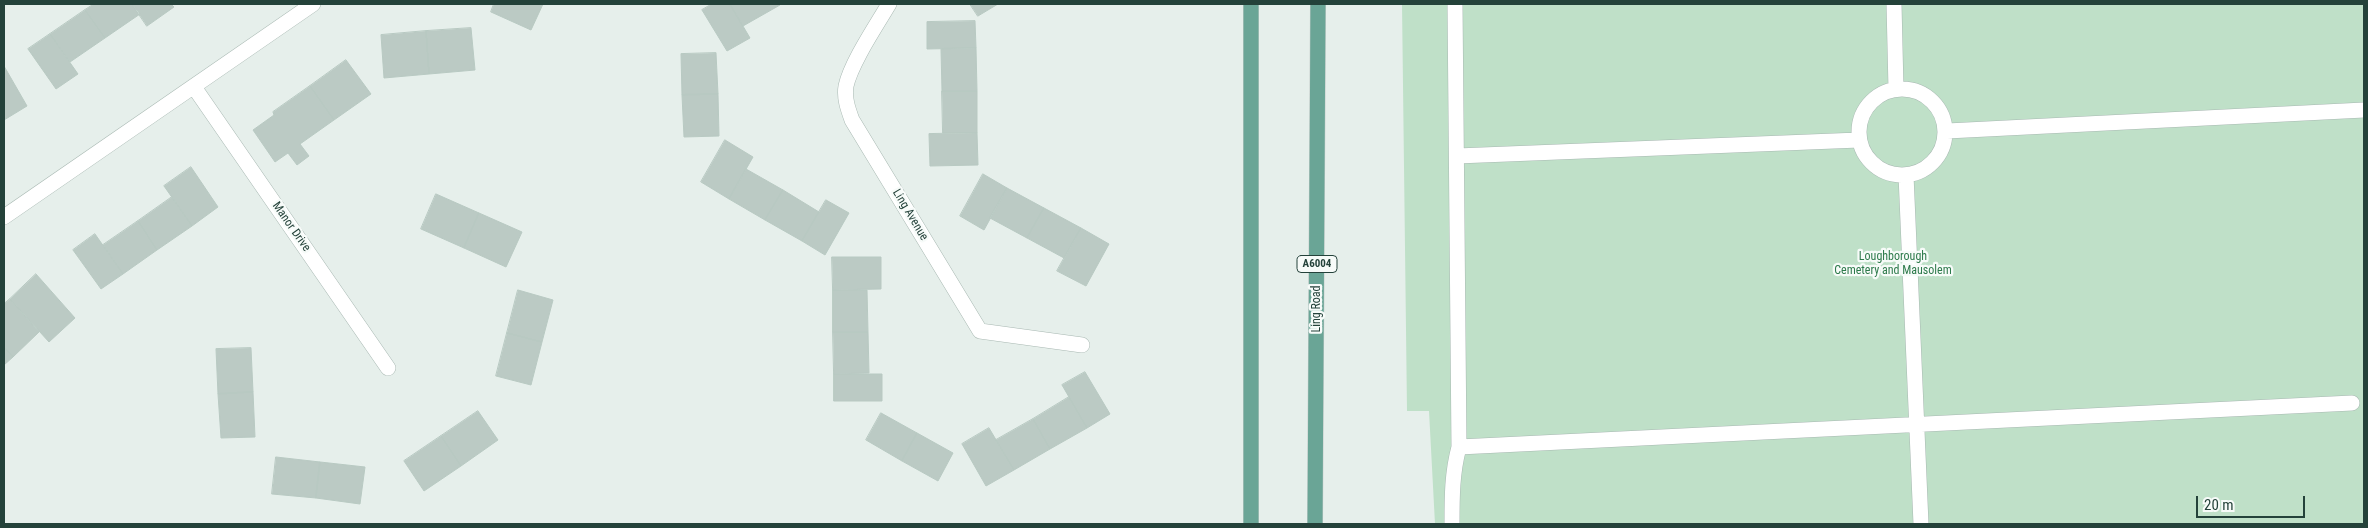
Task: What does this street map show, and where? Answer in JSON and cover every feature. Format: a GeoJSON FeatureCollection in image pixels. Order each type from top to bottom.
{"type":"FeatureCollection","features":[{"type":"Feature","properties":{"kind":"main road"},"geometry":{"type":"LineString","coordinates":[[1251,524],[1252,4]]}},
{"type":"Feature","properties":{"kind":"main road","name":"Ling Road"},"geometry":{"type":"LineString","coordinates":[[1315,524],[1318,4]]}},
{"type":"Feature","properties":{"kind":"street"},"geometry":{"type":"LineString","coordinates":[[4,217],[312,4]]}},
{"type":"Feature","properties":{"kind":"street","name":"Ling Avenue"},"geometry":{"type":"LineString","coordinates":[[889,4],[851,71],[846,87],[846,104],[852,120],[980,331],[1082,345]]}},
{"type":"Feature","properties":{"kind":"street"},"geometry":{"type":"LineString","coordinates":[[1452,524],[1452,481],[1459,447],[1455,4]]}},
{"type":"Feature","properties":{"kind":"street"},"geometry":{"type":"LineString","coordinates":[[1894,4],[1896,89]]}},
{"type":"Feature","properties":{"kind":"street","name":"Manor Drive"},"geometry":{"type":"LineString","coordinates":[[194,87],[388,368]]}},
{"type":"Feature","properties":{"kind":"street"},"geometry":{"type":"LineString","coordinates":[[1896,89],[1910,90],[1924,95],[1934,104],[1942,116],[1947,131],[1938,158],[1927,168],[1906,176],[1885,173],[1872,165],[1864,154],[1859,140],[1858,126],[1863,113],[1871,101],[1882,93],[1896,89]]}},
{"type":"Feature","properties":{"kind":"street"},"geometry":{"type":"LineString","coordinates":[[1947,131],[2364,110]]}},
{"type":"Feature","properties":{"kind":"street"},"geometry":{"type":"LineString","coordinates":[[1457,156],[1859,140]]}},
{"type":"Feature","properties":{"kind":"street"},"geometry":{"type":"LineString","coordinates":[[1906,176],[1922,524]]}},
{"type":"Feature","properties":{"kind":"street"},"geometry":{"type":"LineString","coordinates":[[1459,447],[2352,403]]}},
{"type":"Feature","properties":{"kind":"green space","name":"Loughborough Cemetery and Mausolem"},"geometry":{"type":"Polygon","coordinates":[[[1402,4],[2364,4],[2364,524],[1435,524],[1429,411],[1407,411],[1402,4]]]}},
{"type":"Feature","properties":{"kind":"building"},"geometry":{"type":"Polygon","coordinates":[[[94,4],[132,4],[140,14],[105,38],[85,10],[94,4]]]}},
{"type":"Feature","properties":{"kind":"building"},"geometry":{"type":"Polygon","coordinates":[[[132,4],[171,4],[174,7],[147,26],[132,4]]]}},
{"type":"Feature","properties":{"kind":"building"},"geometry":{"type":"Polygon","coordinates":[[[494,4],[543,4],[531,30],[491,12],[494,4]]]}},
{"type":"Feature","properties":{"kind":"building"},"geometry":{"type":"Polygon","coordinates":[[[712,4],[730,4],[750,38],[727,51],[702,10],[712,4]]]}},
{"type":"Feature","properties":{"kind":"building"},"geometry":{"type":"Polygon","coordinates":[[[730,4],[779,4],[780,5],[743,26],[730,4]]]}},
{"type":"Feature","properties":{"kind":"building"},"geometry":{"type":"Polygon","coordinates":[[[970,4],[998,4],[978,16],[970,4]]]}},
{"type":"Feature","properties":{"kind":"building"},"geometry":{"type":"Polygon","coordinates":[[[85,10],[105,38],[70,62],[50,34],[85,10]]]}},
{"type":"Feature","properties":{"kind":"building"},"geometry":{"type":"Polygon","coordinates":[[[975,21],[976,48],[927,49],[927,22],[975,21]]]}},
{"type":"Feature","properties":{"kind":"building"},"geometry":{"type":"Polygon","coordinates":[[[471,28],[475,70],[429,74],[426,31],[471,28]]]}},
{"type":"Feature","properties":{"kind":"building"},"geometry":{"type":"Polygon","coordinates":[[[426,31],[429,74],[384,78],[381,35],[426,31]]]}},
{"type":"Feature","properties":{"kind":"building"},"geometry":{"type":"Polygon","coordinates":[[[50,34],[78,74],[56,89],[28,49],[50,34]]]}},
{"type":"Feature","properties":{"kind":"building"},"geometry":{"type":"Polygon","coordinates":[[[976,48],[977,91],[942,91],[941,49],[976,48]]]}},
{"type":"Feature","properties":{"kind":"building"},"geometry":{"type":"Polygon","coordinates":[[[716,53],[718,94],[682,95],[681,54],[716,53]]]}},
{"type":"Feature","properties":{"kind":"building"},"geometry":{"type":"Polygon","coordinates":[[[346,60],[371,94],[334,120],[310,86],[346,60]]]}},
{"type":"Feature","properties":{"kind":"building"},"geometry":{"type":"Polygon","coordinates":[[[4,66],[27,106],[4,120],[4,66]]]}},
{"type":"Feature","properties":{"kind":"building"},"geometry":{"type":"Polygon","coordinates":[[[310,86],[334,120],[300,144],[309,156],[297,165],[288,153],[275,162],[253,130],[274,115],[273,112],[310,86]]]}},
{"type":"Feature","properties":{"kind":"building"},"geometry":{"type":"Polygon","coordinates":[[[942,91],[977,91],[977,133],[943,133],[942,91]]]}},
{"type":"Feature","properties":{"kind":"building"},"geometry":{"type":"Polygon","coordinates":[[[718,94],[719,136],[684,137],[682,95],[718,94]]]}},
{"type":"Feature","properties":{"kind":"building"},"geometry":{"type":"Polygon","coordinates":[[[977,133],[978,165],[930,166],[929,134],[977,133]]]}},
{"type":"Feature","properties":{"kind":"building"},"geometry":{"type":"Polygon","coordinates":[[[725,140],[753,157],[729,199],[701,182],[725,140]]]}},
{"type":"Feature","properties":{"kind":"building"},"geometry":{"type":"Polygon","coordinates":[[[191,167],[218,207],[192,226],[164,186],[191,167]]]}},
{"type":"Feature","properties":{"kind":"building"},"geometry":{"type":"Polygon","coordinates":[[[746,169],[783,190],[765,220],[729,199],[746,169]]]}},
{"type":"Feature","properties":{"kind":"building"},"geometry":{"type":"Polygon","coordinates":[[[983,174],[1007,188],[984,230],[960,216],[983,174]]]}},
{"type":"Feature","properties":{"kind":"building"},"geometry":{"type":"Polygon","coordinates":[[[1007,188],[1044,208],[1027,238],[990,218],[1007,188]]]}},
{"type":"Feature","properties":{"kind":"building"},"geometry":{"type":"Polygon","coordinates":[[[783,190],[819,212],[802,241],[765,220],[783,190]]]}},
{"type":"Feature","properties":{"kind":"building"},"geometry":{"type":"Polygon","coordinates":[[[436,194],[479,213],[464,248],[421,229],[436,194]]]}},
{"type":"Feature","properties":{"kind":"building"},"geometry":{"type":"Polygon","coordinates":[[[172,197],[192,226],[157,250],[138,221],[172,197]]]}},
{"type":"Feature","properties":{"kind":"building"},"geometry":{"type":"Polygon","coordinates":[[[826,200],[849,213],[825,255],[802,241],[826,200]]]}},
{"type":"Feature","properties":{"kind":"building"},"geometry":{"type":"Polygon","coordinates":[[[1044,208],[1081,228],[1064,258],[1027,238],[1044,208]]]}},
{"type":"Feature","properties":{"kind":"building"},"geometry":{"type":"Polygon","coordinates":[[[479,213],[522,232],[506,267],[464,248],[479,213]]]}},
{"type":"Feature","properties":{"kind":"building"},"geometry":{"type":"Polygon","coordinates":[[[138,221],[157,250],[123,274],[103,245],[138,221]]]}},
{"type":"Feature","properties":{"kind":"building"},"geometry":{"type":"Polygon","coordinates":[[[1081,228],[1109,244],[1086,286],[1057,271],[1081,228]]]}},
{"type":"Feature","properties":{"kind":"building"},"geometry":{"type":"Polygon","coordinates":[[[95,234],[123,274],[101,289],[73,250],[95,234]]]}},
{"type":"Feature","properties":{"kind":"building"},"geometry":{"type":"Polygon","coordinates":[[[832,257],[881,257],[881,289],[833,290],[832,257]]]}},
{"type":"Feature","properties":{"kind":"building"},"geometry":{"type":"Polygon","coordinates":[[[36,274],[75,318],[49,342],[10,299],[36,274]]]}},
{"type":"Feature","properties":{"kind":"building"},"geometry":{"type":"Polygon","coordinates":[[[518,290],[553,300],[542,342],[507,333],[518,290]]]}},
{"type":"Feature","properties":{"kind":"building"},"geometry":{"type":"Polygon","coordinates":[[[833,290],[867,290],[868,332],[833,332],[833,290]]]}},
{"type":"Feature","properties":{"kind":"building"},"geometry":{"type":"Polygon","coordinates":[[[10,299],[39,332],[13,357],[4,347],[4,304],[10,299]]]}},
{"type":"Feature","properties":{"kind":"building"},"geometry":{"type":"Polygon","coordinates":[[[833,332],[868,332],[869,373],[834,374],[833,332]]]}},
{"type":"Feature","properties":{"kind":"building"},"geometry":{"type":"Polygon","coordinates":[[[507,333],[542,342],[531,385],[496,376],[507,333]]]}},
{"type":"Feature","properties":{"kind":"building"},"geometry":{"type":"Polygon","coordinates":[[[4,347],[13,357],[4,365],[4,347]]]}},
{"type":"Feature","properties":{"kind":"building"},"geometry":{"type":"Polygon","coordinates":[[[251,348],[253,392],[218,394],[216,349],[251,348]]]}},
{"type":"Feature","properties":{"kind":"building"},"geometry":{"type":"Polygon","coordinates":[[[1085,372],[1110,414],[1087,428],[1062,385],[1085,372]]]}},
{"type":"Feature","properties":{"kind":"building"},"geometry":{"type":"Polygon","coordinates":[[[834,374],[882,374],[882,401],[834,401],[834,374]]]}},
{"type":"Feature","properties":{"kind":"building"},"geometry":{"type":"Polygon","coordinates":[[[253,392],[255,437],[221,438],[218,394],[253,392]]]}},
{"type":"Feature","properties":{"kind":"building"},"geometry":{"type":"Polygon","coordinates":[[[1069,397],[1087,428],[1050,449],[1033,419],[1069,397]]]}},
{"type":"Feature","properties":{"kind":"building"},"geometry":{"type":"Polygon","coordinates":[[[478,411],[498,440],[461,466],[441,436],[478,411]]]}},
{"type":"Feature","properties":{"kind":"building"},"geometry":{"type":"Polygon","coordinates":[[[881,413],[917,433],[902,461],[866,440],[881,413]]]}},
{"type":"Feature","properties":{"kind":"building"},"geometry":{"type":"Polygon","coordinates":[[[1033,419],[1050,449],[1014,470],[996,440],[1033,419]]]}},
{"type":"Feature","properties":{"kind":"building"},"geometry":{"type":"Polygon","coordinates":[[[989,428],[1014,470],[986,486],[962,444],[989,428]]]}},
{"type":"Feature","properties":{"kind":"building"},"geometry":{"type":"Polygon","coordinates":[[[917,433],[953,453],[938,481],[902,461],[917,433]]]}},
{"type":"Feature","properties":{"kind":"building"},"geometry":{"type":"Polygon","coordinates":[[[441,436],[461,466],[424,491],[404,461],[441,436]]]}},
{"type":"Feature","properties":{"kind":"building"},"geometry":{"type":"Polygon","coordinates":[[[276,457],[320,462],[316,498],[272,494],[276,457]]]}},
{"type":"Feature","properties":{"kind":"building"},"geometry":{"type":"Polygon","coordinates":[[[320,462],[365,467],[360,504],[316,498],[320,462]]]}}]}
